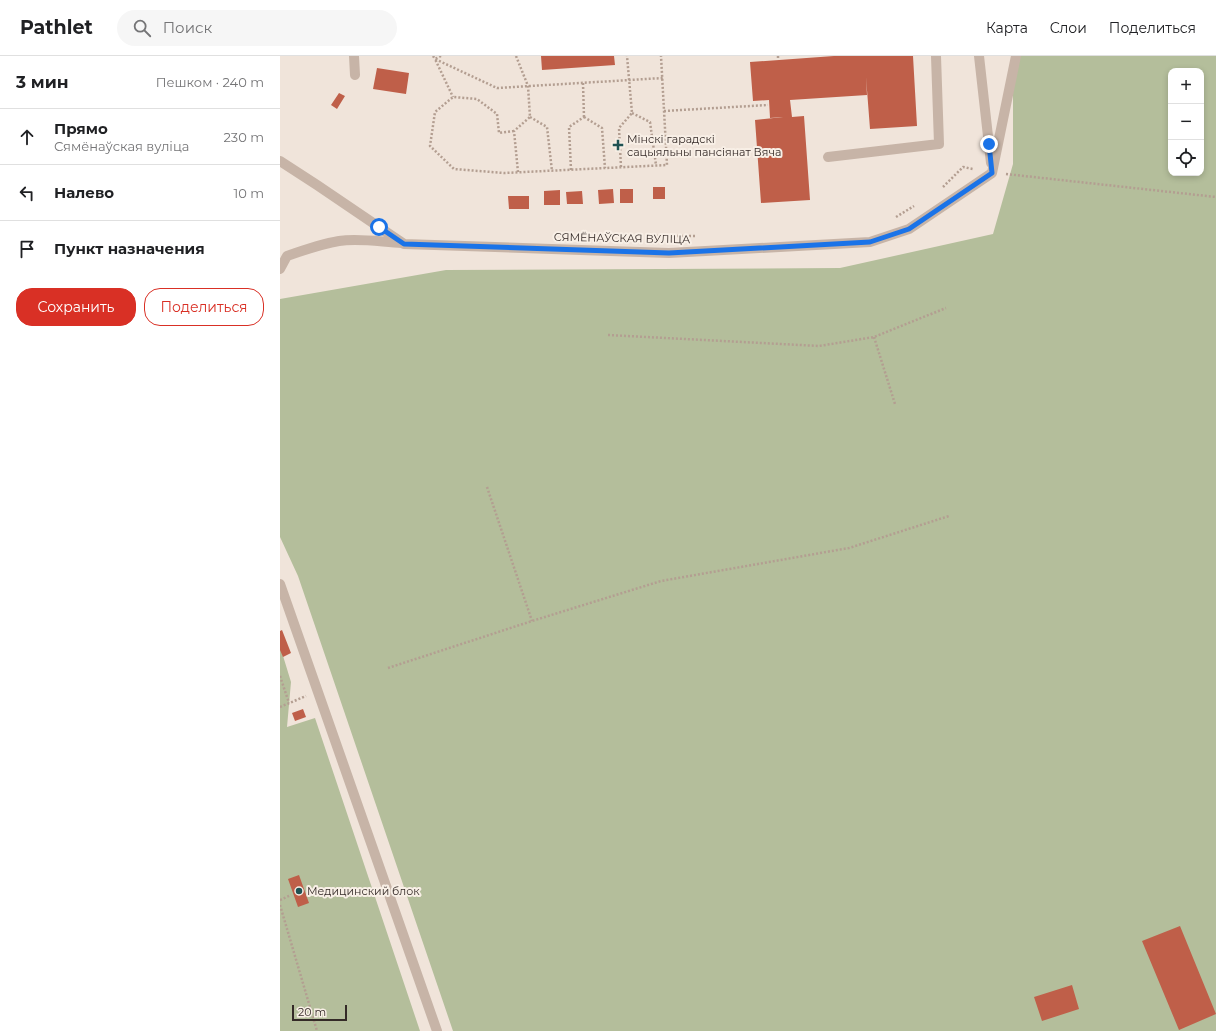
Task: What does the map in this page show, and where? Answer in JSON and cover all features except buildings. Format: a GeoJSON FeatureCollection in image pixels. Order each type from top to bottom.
{"type":"FeatureCollection","features":[{"type":"Feature","properties":{"kind":"street"},"geometry":{"type":"LineString","coordinates":[[354,56],[355,75]]}},
{"type":"Feature","properties":{"kind":"street"},"geometry":{"type":"LineString","coordinates":[[828,158],[938,144],[936,56]]}},
{"type":"Feature","properties":{"kind":"street"},"geometry":{"type":"LineString","coordinates":[[979,56],[992,173]]}},
{"type":"Feature","properties":{"kind":"street"},"geometry":{"type":"LineString","coordinates":[[992,173],[1016,56]]}},
{"type":"Feature","properties":{"kind":"street"},"geometry":{"type":"LineString","coordinates":[[280,162],[317,184],[404,244]]}},
{"type":"Feature","properties":{"kind":"street","name":"СЯМЁНАЎСКАЯ ВУЛІЦА"},"geometry":{"type":"LineString","coordinates":[[280,269],[287,256],[313,247],[340,241],[360,240],[404,244],[669,253],[870,242],[909,229],[992,173]]}},
{"type":"Feature","properties":{"kind":"street"},"geometry":{"type":"LineString","coordinates":[[280,584],[282,599],[437,1031]]}},
{"type":"Feature","properties":{"kind":"path"},"geometry":{"type":"LineString","coordinates":[[432,56],[435,59],[497,88],[662,78]]}},
{"type":"Feature","properties":{"kind":"path"},"geometry":{"type":"LineString","coordinates":[[435,59],[441,56]]}},
{"type":"Feature","properties":{"kind":"path"},"geometry":{"type":"LineString","coordinates":[[516,56],[528,86],[530,117]]}},
{"type":"Feature","properties":{"kind":"path"},"geometry":{"type":"LineString","coordinates":[[621,167],[619,128],[632,113],[627,56]]}},
{"type":"Feature","properties":{"kind":"path"},"geometry":{"type":"LineString","coordinates":[[530,117],[514,131],[499,133],[497,114],[477,99],[453,98],[435,112],[430,146],[454,169],[504,173],[667,165],[661,56]]}},
{"type":"Feature","properties":{"kind":"path"},"geometry":{"type":"LineString","coordinates":[[435,59],[453,98]]}},
{"type":"Feature","properties":{"kind":"path"},"geometry":{"type":"LineString","coordinates":[[583,83],[584,117]]}},
{"type":"Feature","properties":{"kind":"path"},"geometry":{"type":"LineString","coordinates":[[664,111],[768,105]]}},
{"type":"Feature","properties":{"kind":"path"},"geometry":{"type":"LineString","coordinates":[[632,113],[650,122],[656,166]]}},
{"type":"Feature","properties":{"kind":"path"},"geometry":{"type":"LineString","coordinates":[[530,117],[547,127],[552,171]]}},
{"type":"Feature","properties":{"kind":"path"},"geometry":{"type":"LineString","coordinates":[[584,117],[602,128],[605,168]]}},
{"type":"Feature","properties":{"kind":"path"},"geometry":{"type":"LineString","coordinates":[[571,170],[569,127],[584,117]]}},
{"type":"Feature","properties":{"kind":"path"},"geometry":{"type":"LineString","coordinates":[[514,131],[518,172]]}},
{"type":"Feature","properties":{"kind":"path"},"geometry":{"type":"LineString","coordinates":[[939,192],[963,167],[992,173],[1216,197]]}},
{"type":"Feature","properties":{"kind":"path"},"geometry":{"type":"LineString","coordinates":[[893,219],[920,203]]}},
{"type":"Feature","properties":{"kind":"path"},"geometry":{"type":"LineString","coordinates":[[639,236],[702,236]]}},
{"type":"Feature","properties":{"kind":"path"},"geometry":{"type":"LineString","coordinates":[[608,335],[819,346],[874,337],[946,308]]}},
{"type":"Feature","properties":{"kind":"path"},"geometry":{"type":"LineString","coordinates":[[874,337],[895,404]]}},
{"type":"Feature","properties":{"kind":"path"},"geometry":{"type":"LineString","coordinates":[[487,487],[532,621]]}},
{"type":"Feature","properties":{"kind":"path"},"geometry":{"type":"LineString","coordinates":[[388,668],[660,581],[848,548],[949,516]]}},
{"type":"Feature","properties":{"kind":"path"},"geometry":{"type":"LineString","coordinates":[[280,676],[290,703]]}},
{"type":"Feature","properties":{"kind":"path"},"geometry":{"type":"LineString","coordinates":[[280,707],[312,694]]}},
{"type":"Feature","properties":{"kind":"path"},"geometry":{"type":"LineString","coordinates":[[280,900],[292,895]]}},
{"type":"Feature","properties":{"kind":"path"},"geometry":{"type":"LineString","coordinates":[[280,905],[317,1031]]}},
{"type":"Feature","properties":{"kind":"green space"},"geometry":{"type":"Polygon","coordinates":[[[1013,56],[1216,56],[1216,1031],[453,1031],[298,576],[280,537],[280,299],[446,270],[840,268],[993,234],[1013,164],[1013,56]]]}},
{"type":"Feature","properties":{"kind":"green space"},"geometry":{"type":"Polygon","coordinates":[[[280,646],[291,682],[287,727],[315,718],[420,1031],[280,1031],[280,646]]]}},
{"type":"Feature","properties":{"kind":"place","name":"Мінскі гарадскі сацыяльны пансіянат Вяча"},"geometry":{"type":"Point","coordinates":[618,145]}},
{"type":"Feature","properties":{"kind":"place","name":"Медицинский блок"},"geometry":{"type":"Point","coordinates":[299,891]}},
{"type":"Feature","properties":{"kind":"route"},"geometry":{"type":"LineString","coordinates":[[379,227],[404,244],[669,253],[870,242],[909,229],[992,173],[989,144]]}}]}
